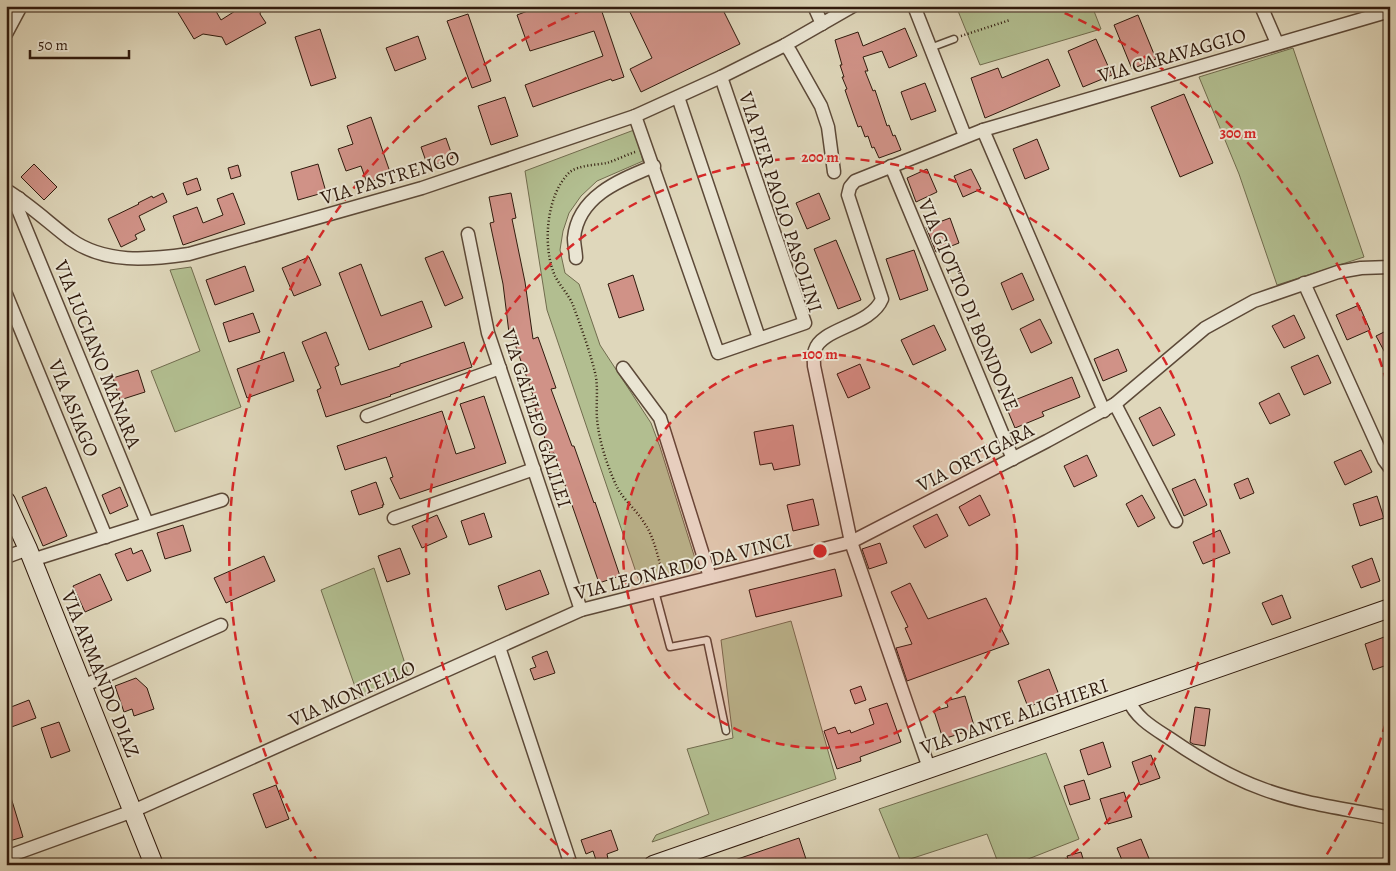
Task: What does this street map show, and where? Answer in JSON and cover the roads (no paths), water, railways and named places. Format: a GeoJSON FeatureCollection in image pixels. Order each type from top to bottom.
{"type":"FeatureCollection","features":[{"type":"Feature","properties":{"kind":"street"},"geometry":{"type":"LineString","coordinates":[[6,34],[21,6]]}},
{"type":"Feature","properties":{"kind":"street"},"geometry":{"type":"LineString","coordinates":[[814,6],[822,24]]}},
{"type":"Feature","properties":{"kind":"street","name":"VIA PASTRENGO"},"geometry":{"type":"LineString","coordinates":[[6,190],[72,240],[112,257],[162,258],[189,254],[422,188],[635,116],[720,77],[853,6]]}},
{"type":"Feature","properties":{"kind":"street"},"geometry":{"type":"LineString","coordinates":[[914,6],[965,136]]}},
{"type":"Feature","properties":{"kind":"street"},"geometry":{"type":"LineString","coordinates":[[1261,6],[1277,43]]}},
{"type":"Feature","properties":{"kind":"street","name":"VIA CARAVAGGIO"},"geometry":{"type":"LineString","coordinates":[[851,542],[814,366],[814,355],[815,348],[822,340],[871,314],[879,308],[882,299],[848,195],[850,187],[855,181],[983,130],[1390,11]]}},
{"type":"Feature","properties":{"kind":"street"},"geometry":{"type":"LineString","coordinates":[[785,44],[821,106],[828,127],[834,172]]}},
{"type":"Feature","properties":{"kind":"street","name":"VIA PIER PAOLO PASOLINI"},"geometry":{"type":"LineString","coordinates":[[635,116],[718,353],[805,323],[720,77]]}},
{"type":"Feature","properties":{"kind":"street"},"geometry":{"type":"LineString","coordinates":[[678,97],[759,338]]}},
{"type":"Feature","properties":{"kind":"street"},"geometry":{"type":"LineString","coordinates":[[983,130],[1104,411]]}},
{"type":"Feature","properties":{"kind":"street"},"geometry":{"type":"LineString","coordinates":[[576,258],[574,238],[580,218],[591,201],[608,186],[654,166]]}},
{"type":"Feature","properties":{"kind":"street","name":"VIA GIOTTO DI BONDONE"},"geometry":{"type":"LineString","coordinates":[[891,166],[1013,459]]}},
{"type":"Feature","properties":{"kind":"street","name":"VIA LUCIANO MANARA"},"geometry":{"type":"LineString","coordinates":[[19,198],[18,208],[147,524]]}},
{"type":"Feature","properties":{"kind":"street","name":"VIA GALILEO GALILEI"},"geometry":{"type":"LineString","coordinates":[[468,234],[488,333],[581,610]]}},
{"type":"Feature","properties":{"kind":"street","name":"VIA ORTIGARA"},"geometry":{"type":"LineString","coordinates":[[851,542],[1104,411],[1115,404],[1205,328],[1254,301],[1338,272],[1361,268],[1390,267]]}},
{"type":"Feature","properties":{"kind":"street"},"geometry":{"type":"LineString","coordinates":[[1304,283],[1384,460],[1390,468]]}},
{"type":"Feature","properties":{"kind":"street","name":"VIA ASIAGO"},"geometry":{"type":"LineString","coordinates":[[6,294],[106,537]]}},
{"type":"Feature","properties":{"kind":"street"},"geometry":{"type":"LineString","coordinates":[[367,416],[500,368]]}},
{"type":"Feature","properties":{"kind":"street"},"geometry":{"type":"LineString","coordinates":[[623,368],[660,418],[710,577]]}},
{"type":"Feature","properties":{"kind":"street"},"geometry":{"type":"LineString","coordinates":[[1115,404],[1176,521]]}},
{"type":"Feature","properties":{"kind":"street"},"geometry":{"type":"LineString","coordinates":[[394,518],[534,469]]}},
{"type":"Feature","properties":{"kind":"street"},"geometry":{"type":"LineString","coordinates":[[6,557],[30,555],[106,537],[222,500]]}},
{"type":"Feature","properties":{"kind":"street","name":"VIA ARMANDO DIAZ"},"geometry":{"type":"LineString","coordinates":[[6,501],[30,555],[154,865]]}},
{"type":"Feature","properties":{"kind":"street"},"geometry":{"type":"LineString","coordinates":[[851,542],[930,768]]}},
{"type":"Feature","properties":{"kind":"street","name":"VIA LEONARDO DA VINCI"},"geometry":{"type":"LineString","coordinates":[[499,647],[581,610],[851,542]]}},
{"type":"Feature","properties":{"kind":"street","name":"VIA DANTE ALIGHIERI"},"geometry":{"type":"LineString","coordinates":[[653,865],[1390,608]]}},
{"type":"Feature","properties":{"kind":"street"},"geometry":{"type":"LineString","coordinates":[[83,686],[221,626]]}},
{"type":"Feature","properties":{"kind":"street"},"geometry":{"type":"LineString","coordinates":[[499,647],[571,865]]}},
{"type":"Feature","properties":{"kind":"street","name":"VIA MONTELLO"},"geometry":{"type":"LineString","coordinates":[[6,857],[133,811],[499,647]]}},
{"type":"Feature","properties":{"kind":"street"},"geometry":{"type":"LineString","coordinates":[[1128,699],[1131,707],[1140,718],[1196,757],[1242,781],[1291,798],[1390,818]]}},
{"type":"Feature","properties":{"kind":"lane"},"geometry":{"type":"LineString","coordinates":[[930,48],[954,39]]}},
{"type":"Feature","properties":{"kind":"lane"},"geometry":{"type":"LineString","coordinates":[[661,590],[670,647],[707,640],[726,731]]}}]}
